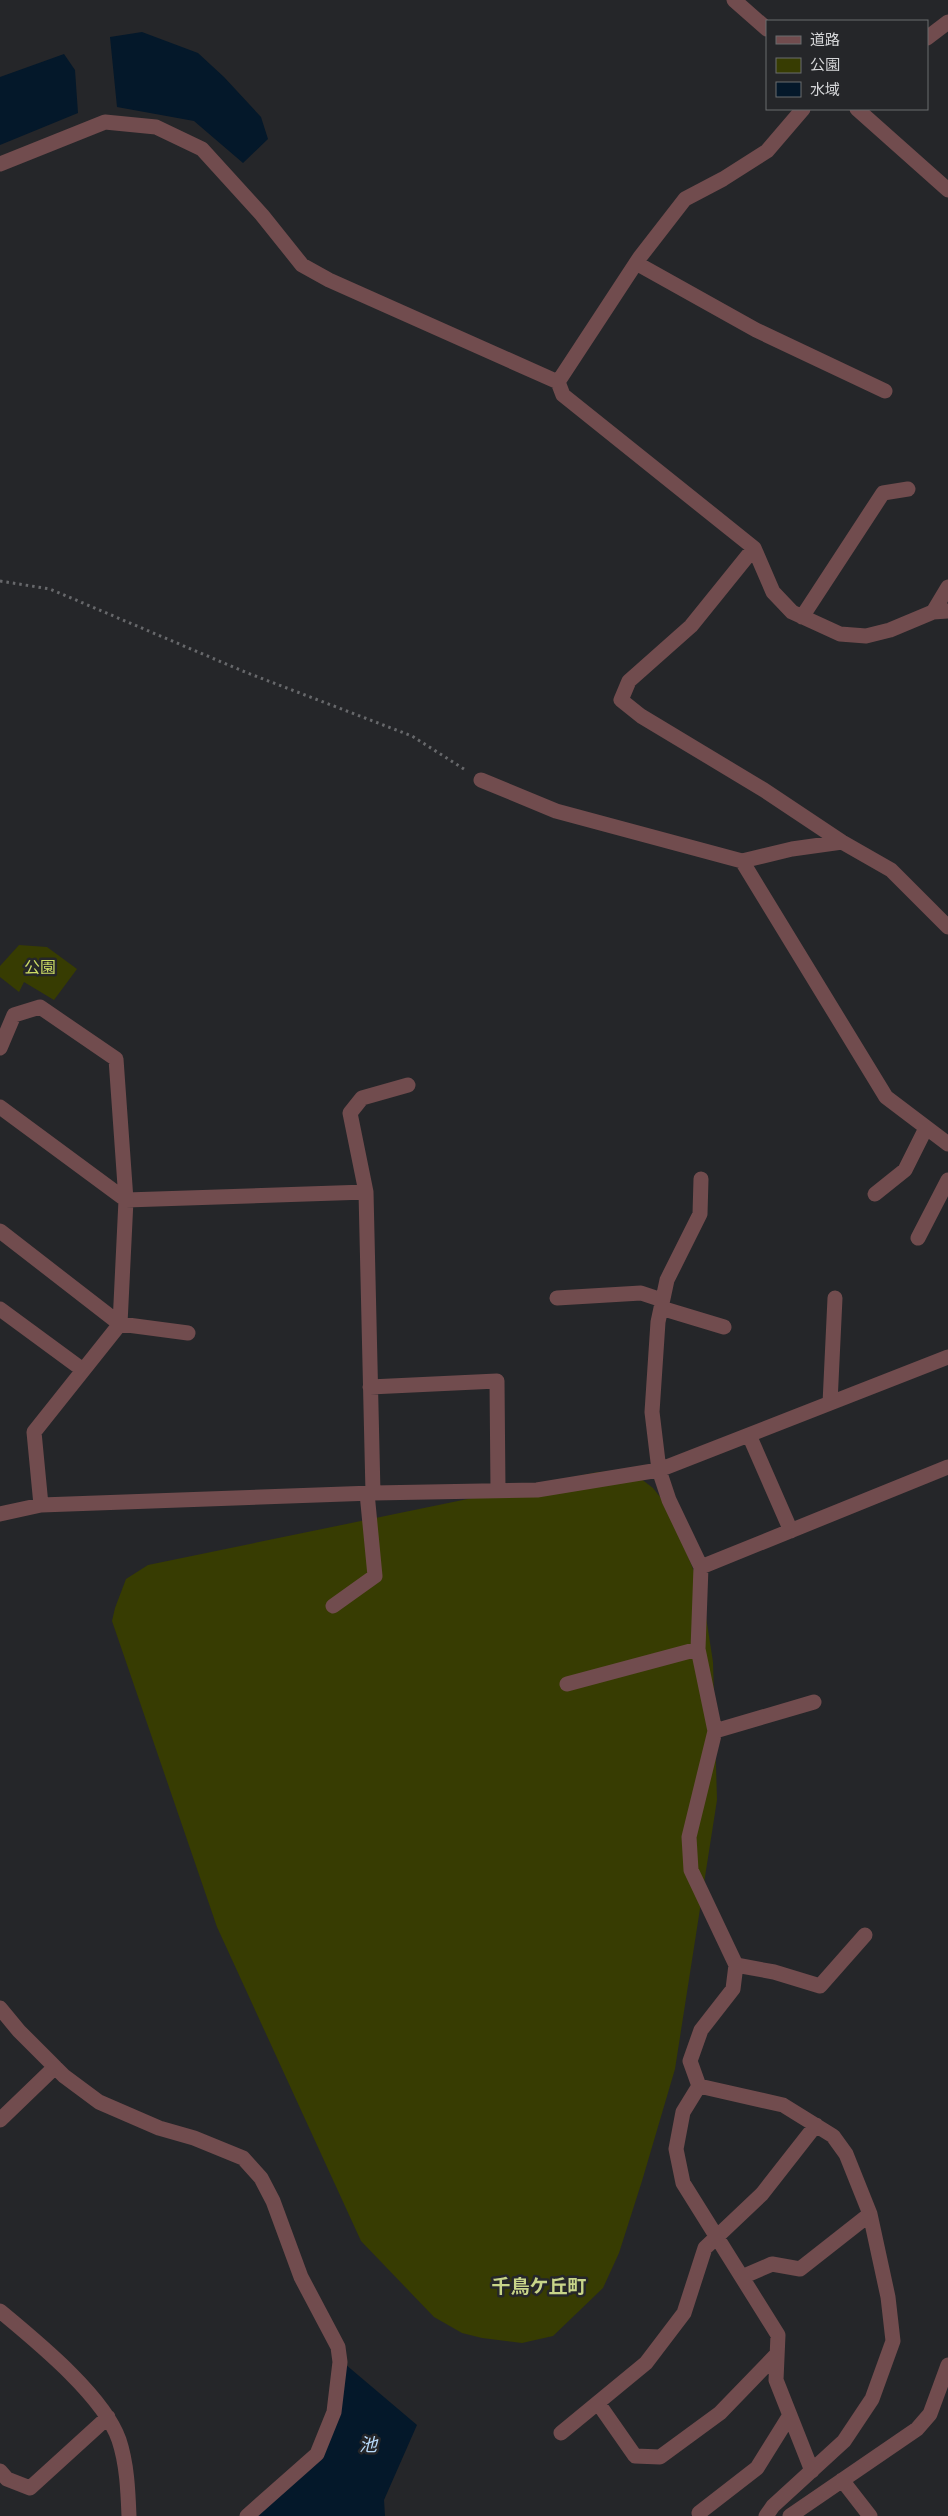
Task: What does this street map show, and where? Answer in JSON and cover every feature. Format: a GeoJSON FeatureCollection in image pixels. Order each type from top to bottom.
{"type":"FeatureCollection","features":[{"type":"Feature","properties":{"kind":"street"},"geometry":{"type":"LineString","coordinates":[[734,0],[766,28]]}},
{"type":"Feature","properties":{"kind":"street"},"geometry":{"type":"LineString","coordinates":[[928,37],[948,22]]}},
{"type":"Feature","properties":{"kind":"street"},"geometry":{"type":"LineString","coordinates":[[558,382],[636,263],[685,199],[723,179],[767,151],[802,110]]}},
{"type":"Feature","properties":{"kind":"street"},"geometry":{"type":"LineString","coordinates":[[859,110],[948,190]]}},
{"type":"Feature","properties":{"kind":"street"},"geometry":{"type":"LineString","coordinates":[[0,164],[106,122],[156,127],[202,149],[262,214],[302,265],[329,280],[558,382],[563,395],[754,548],[774,592],[792,612],[840,634],[866,636],[890,630],[941,611],[948,587]]}},
{"type":"Feature","properties":{"kind":"street"},"geometry":{"type":"LineString","coordinates":[[636,263],[756,330],[885,391]]}},
{"type":"Feature","properties":{"kind":"street"},"geometry":{"type":"LineString","coordinates":[[802,617],[883,493],[908,489]]}},
{"type":"Feature","properties":{"kind":"street"},"geometry":{"type":"LineString","coordinates":[[754,548],[691,626],[629,681],[621,700],[641,716],[764,790],[842,842],[891,870],[948,927]]}},
{"type":"Feature","properties":{"kind":"street"},"geometry":{"type":"LineString","coordinates":[[481,780],[556,810],[742,861],[792,849],[842,842]]}},
{"type":"Feature","properties":{"kind":"street"},"geometry":{"type":"LineString","coordinates":[[742,861],[886,1097],[948,1144]]}},
{"type":"Feature","properties":{"kind":"street"},"geometry":{"type":"LineString","coordinates":[[0,1048],[14,1015],[40,1007],[116,1059],[126,1200],[120,1324],[34,1432],[41,1505]]}},
{"type":"Feature","properties":{"kind":"street"},"geometry":{"type":"LineString","coordinates":[[333,1606],[375,1576],[370,1493],[366,1192],[350,1113],[362,1098],[408,1085]]}},
{"type":"Feature","properties":{"kind":"street"},"geometry":{"type":"LineString","coordinates":[[0,1106],[126,1200],[366,1192]]}},
{"type":"Feature","properties":{"kind":"street"},"geometry":{"type":"LineString","coordinates":[[875,1194],[905,1170],[926,1128]]}},
{"type":"Feature","properties":{"kind":"street"},"geometry":{"type":"LineString","coordinates":[[699,2086],[690,2061],[701,2030],[733,1989],[736,1965],[691,1870],[689,1837],[715,1731],[698,1649],[701,1567],[669,1500],[659,1470],[652,1412],[662,1304],[667,1280],[700,1214],[701,1179]]}},
{"type":"Feature","properties":{"kind":"street"},"geometry":{"type":"LineString","coordinates":[[918,1238],[948,1180]]}},
{"type":"Feature","properties":{"kind":"street"},"geometry":{"type":"LineString","coordinates":[[0,1230],[120,1324],[188,1333]]}},
{"type":"Feature","properties":{"kind":"street"},"geometry":{"type":"LineString","coordinates":[[558,1298],[642,1293],[662,1304],[724,1327]]}},
{"type":"Feature","properties":{"kind":"street"},"geometry":{"type":"LineString","coordinates":[[830,1403],[835,1298]]}},
{"type":"Feature","properties":{"kind":"street"},"geometry":{"type":"LineString","coordinates":[[0,1310],[83,1370]]}},
{"type":"Feature","properties":{"kind":"street"},"geometry":{"type":"LineString","coordinates":[[0,1514],[41,1505],[370,1493],[537,1490],[659,1470],[948,1357]]}},
{"type":"Feature","properties":{"kind":"street"},"geometry":{"type":"LineString","coordinates":[[370,1387],[497,1381],[498,1490]]}},
{"type":"Feature","properties":{"kind":"street"},"geometry":{"type":"LineString","coordinates":[[749,1435],[791,1531]]}},
{"type":"Feature","properties":{"kind":"street"},"geometry":{"type":"LineString","coordinates":[[701,1567],[948,1467]]}},
{"type":"Feature","properties":{"kind":"street"},"geometry":{"type":"LineString","coordinates":[[567,1684],[698,1649]]}},
{"type":"Feature","properties":{"kind":"street"},"geometry":{"type":"LineString","coordinates":[[715,1731],[814,1702]]}},
{"type":"Feature","properties":{"kind":"street"},"geometry":{"type":"LineString","coordinates":[[736,1965],[774,1972],[820,1986],[865,1935]]}},
{"type":"Feature","properties":{"kind":"street"},"geometry":{"type":"LineString","coordinates":[[0,2008],[55,2067],[99,2102],[159,2128],[194,2138],[243,2158],[261,2178],[269,2193],[301,2277],[338,2347],[340,2362],[334,2412],[317,2454],[247,2516]]}},
{"type":"Feature","properties":{"kind":"street"},"geometry":{"type":"LineString","coordinates":[[0,2120],[55,2067]]}},
{"type":"Feature","properties":{"kind":"street"},"geometry":{"type":"LineString","coordinates":[[699,2086],[783,2105],[833,2136],[846,2154],[870,2214],[888,2297],[893,2342],[872,2399],[844,2441],[773,2506],[766,2516]]}},
{"type":"Feature","properties":{"kind":"street"},"geometry":{"type":"LineString","coordinates":[[699,2086],[683,2112],[676,2149],[683,2183],[715,2238],[778,2335],[776,2380],[812,2471]]}},
{"type":"Feature","properties":{"kind":"street"},"geometry":{"type":"LineString","coordinates":[[561,2433],[646,2363],[684,2314],[705,2248],[762,2194],[816,2125]]}},
{"type":"Feature","properties":{"kind":"street"},"geometry":{"type":"LineString","coordinates":[[742,2277],[772,2264],[800,2270],[870,2214]]}},
{"type":"Feature","properties":{"kind":"street"},"geometry":{"type":"LineString","coordinates":[[0,2311],[55,2357],[108,2417],[119,2440],[127,2476],[129,2516]]}},
{"type":"Feature","properties":{"kind":"street"},"geometry":{"type":"LineString","coordinates":[[598,2403],[635,2456],[660,2457],[720,2413],[777,2354]]}},
{"type":"Feature","properties":{"kind":"street"},"geometry":{"type":"LineString","coordinates":[[790,2516],[917,2429],[930,2414],[948,2365]]}},
{"type":"Feature","properties":{"kind":"street"},"geometry":{"type":"LineString","coordinates":[[699,2513],[757,2468],[790,2415]]}},
{"type":"Feature","properties":{"kind":"street"},"geometry":{"type":"LineString","coordinates":[[0,2471],[7,2479],[30,2488],[108,2417]]}},
{"type":"Feature","properties":{"kind":"street"},"geometry":{"type":"LineString","coordinates":[[842,2480],[870,2516]]}},
{"type":"Feature","properties":{"kind":"path"},"geometry":{"type":"LineString","coordinates":[[0,581],[50,589],[245,672],[412,736],[481,780]]}},
{"type":"Feature","properties":{"kind":"green space","name":"公園"},"geometry":{"type":"Polygon","coordinates":[[[19,945],[47,947],[77,969],[54,1000],[24,982],[19,992],[0,977],[0,966],[19,945]]]}},
{"type":"Feature","properties":{"kind":"green space"},"geometry":{"type":"Polygon","coordinates":[[[624,1471],[636,1475],[653,1488],[668,1507],[702,1591],[713,1662],[717,1800],[675,2069],[619,2253],[603,2288],[553,2336],[522,2343],[482,2338],[462,2333],[434,2317],[361,2241],[217,1927],[112,1621],[126,1579],[148,1565],[598,1472],[624,1471]]]}},
{"type":"Feature","properties":{"kind":"water"},"geometry":{"type":"Polygon","coordinates":[[[142,32],[198,53],[224,77],[261,117],[268,139],[243,163],[194,121],[117,107],[110,37],[142,32]]]}},
{"type":"Feature","properties":{"kind":"water"},"geometry":{"type":"Polygon","coordinates":[[[64,54],[75,70],[78,113],[0,145],[0,77],[64,54]]]}},
{"type":"Feature","properties":{"kind":"water","name":"池"},"geometry":{"type":"Polygon","coordinates":[[[345,2364],[417,2425],[384,2500],[385,2516],[255,2516],[322,2457],[345,2364]]]}},
{"type":"Feature","properties":{"kind":"district","name":"千鳥ケ丘町"},"geometry":{"type":"Point","coordinates":[539,2286]}}]}
